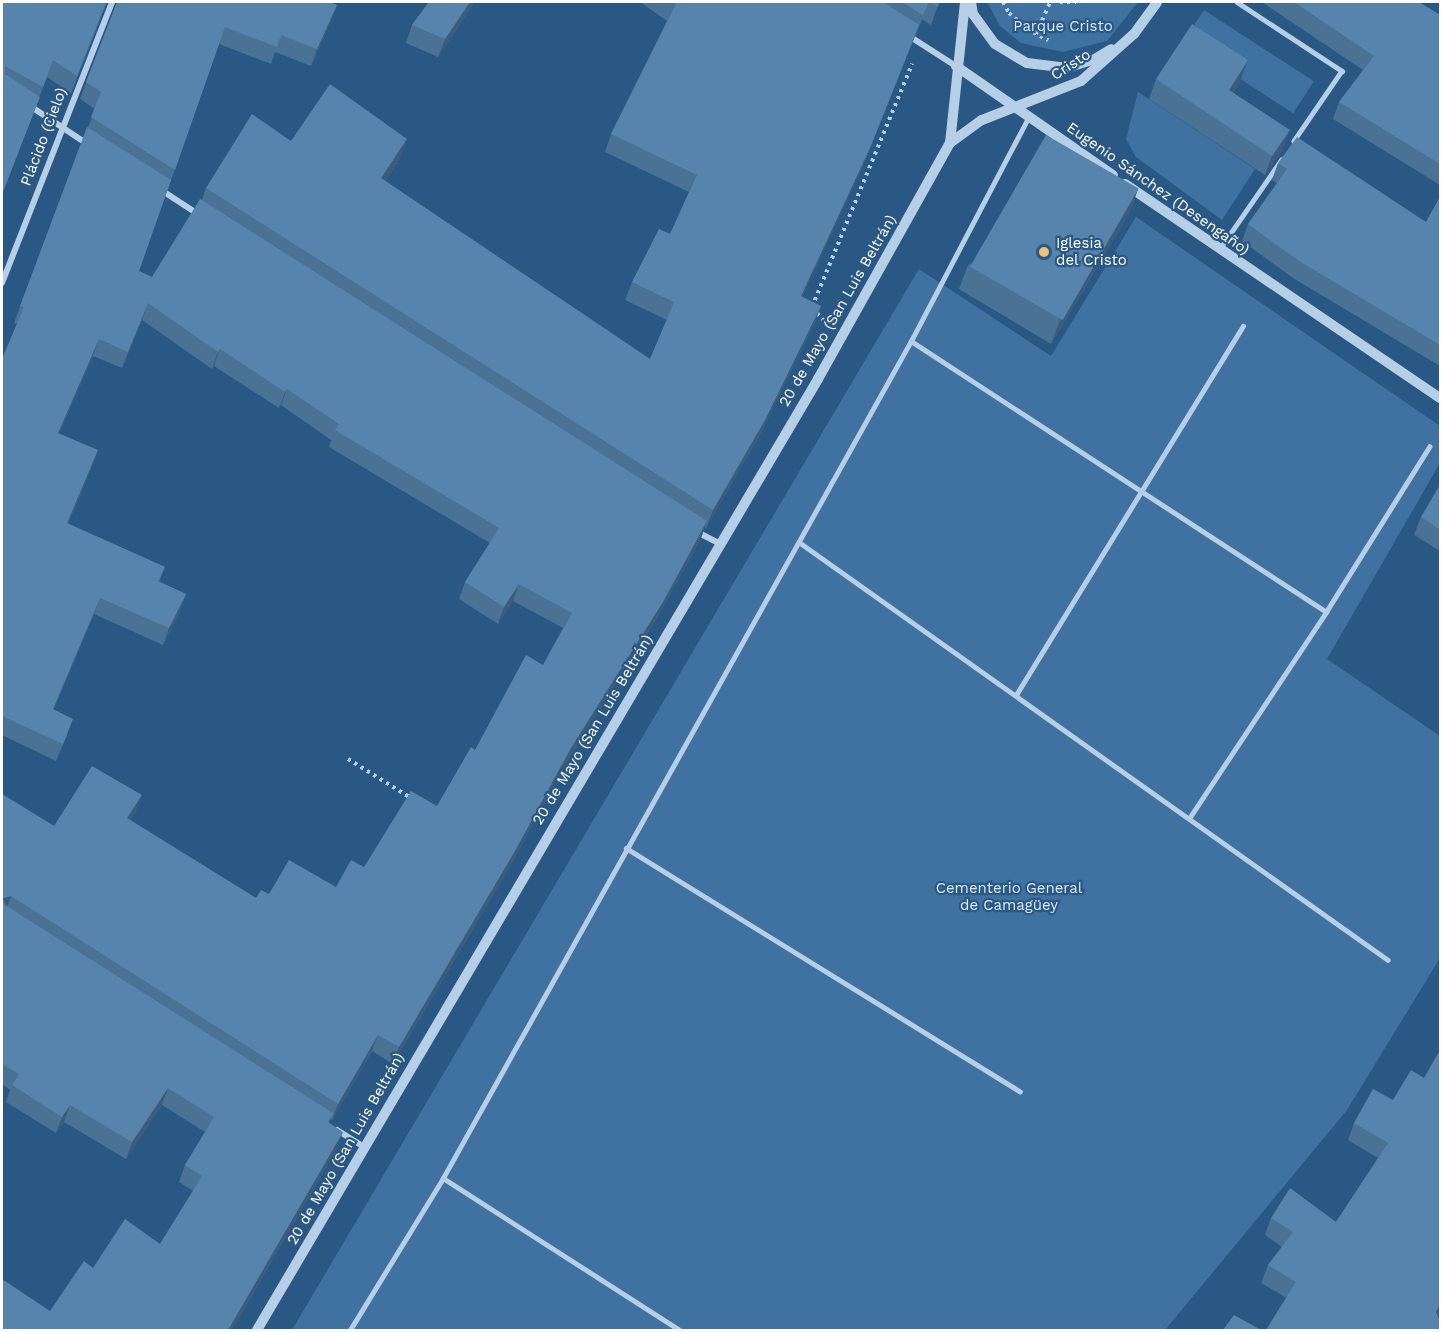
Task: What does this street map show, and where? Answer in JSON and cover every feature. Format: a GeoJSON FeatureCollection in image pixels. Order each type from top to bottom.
{"type":"FeatureCollection","features":[{"type":"Feature","properties":{"kind":"street","name":"Plácido (Cielo)"},"geometry":{"type":"LineString","coordinates":[[2,283],[60,126],[112,2]]}},
{"type":"Feature","properties":{"kind":"street","name":"20 de Mayo (San Luis Beltrán)"},"geometry":{"type":"LineString","coordinates":[[951,143],[956,66],[965,2]]}},
{"type":"Feature","properties":{"kind":"street"},"geometry":{"type":"LineString","coordinates":[[971,2],[973,14],[995,44],[1027,63],[1066,68],[1093,60],[1134,34]]}},
{"type":"Feature","properties":{"kind":"street","name":"Cristo"},"geometry":{"type":"LineString","coordinates":[[1012,106],[1038,101],[1081,81],[1134,34],[1157,2]]}},
{"type":"Feature","properties":{"kind":"street","name":"Eugenio Sánchez (Desengaño)"},"geometry":{"type":"LineString","coordinates":[[903,32],[956,66],[1218,251],[1440,398]]}},
{"type":"Feature","properties":{"kind":"street"},"geometry":{"type":"LineString","coordinates":[[21,100],[100,152]]}},
{"type":"Feature","properties":{"kind":"street"},"geometry":{"type":"LineString","coordinates":[[1028,118],[1038,101]]}},
{"type":"Feature","properties":{"kind":"street","name":"20 de Mayo (San Luis Beltrán)"},"geometry":{"type":"LineString","coordinates":[[257,1330],[721,544],[951,143],[982,120],[1012,106]]}},
{"type":"Feature","properties":{"kind":"street"},"geometry":{"type":"LineString","coordinates":[[151,184],[201,216]]}},
{"type":"Feature","properties":{"kind":"street"},"geometry":{"type":"LineString","coordinates":[[686,524],[721,544]]}},
{"type":"Feature","properties":{"kind":"street"},"geometry":{"type":"LineString","coordinates":[[334,1128],[364,1147]]}},
{"type":"Feature","properties":{"kind":"lane"},"geometry":{"type":"LineString","coordinates":[[1237,2],[1342,71],[1290,147]]}},
{"type":"Feature","properties":{"kind":"lane"},"geometry":{"type":"LineString","coordinates":[[350,1330],[443,1178],[799,542],[910,341],[1028,118]]}},
{"type":"Feature","properties":{"kind":"lane"},"geometry":{"type":"LineString","coordinates":[[1218,251],[1283,156]]}},
{"type":"Feature","properties":{"kind":"lane"},"geometry":{"type":"LineString","coordinates":[[1016,694],[1243,326]]}},
{"type":"Feature","properties":{"kind":"lane"},"geometry":{"type":"LineString","coordinates":[[910,341],[1326,612]]}},
{"type":"Feature","properties":{"kind":"lane"},"geometry":{"type":"LineString","coordinates":[[1190,817],[1326,612],[1429,447]]}},
{"type":"Feature","properties":{"kind":"lane"},"geometry":{"type":"LineString","coordinates":[[799,542],[1190,817],[1388,960]]}},
{"type":"Feature","properties":{"kind":"lane"},"geometry":{"type":"LineString","coordinates":[[626,848],[1020,1091]]}},
{"type":"Feature","properties":{"kind":"lane"},"geometry":{"type":"LineString","coordinates":[[443,1178],[680,1330]]}},
{"type":"Feature","properties":{"kind":"path"},"geometry":{"type":"LineString","coordinates":[[1003,2],[1009,13],[1036,34],[1056,41]]}},
{"type":"Feature","properties":{"kind":"path"},"geometry":{"type":"LineString","coordinates":[[1036,34],[1050,2]]}},
{"type":"Feature","properties":{"kind":"path"},"geometry":{"type":"LineString","coordinates":[[1060,2],[1076,2]]}},
{"type":"Feature","properties":{"kind":"path"},"geometry":{"type":"LineString","coordinates":[[828,325],[812,307],[920,44]]}},
{"type":"Feature","properties":{"kind":"path"},"geometry":{"type":"LineString","coordinates":[[348,759],[417,802]]}},
{"type":"Feature","properties":{"kind":"green space","name":"Parque Cristo"},"geometry":{"type":"Polygon","coordinates":[[[987,2],[1138,2],[1107,41],[1063,52],[1021,43],[1000,26],[987,2]]]}},
{"type":"Feature","properties":{"kind":"green space"},"geometry":{"type":"Polygon","coordinates":[[[1204,10],[1314,81],[1293,113],[1183,42],[1204,10]]]}},
{"type":"Feature","properties":{"kind":"green space"},"geometry":{"type":"Polygon","coordinates":[[[1138,92],[1255,169],[1222,220],[1136,157],[1126,139],[1138,92]]]}},
{"type":"Feature","properties":{"kind":"green space","name":"Cementerio General de Camagüey"},"geometry":{"type":"Polygon","coordinates":[[[1136,217],[1440,426],[1440,463],[1327,659],[1440,736],[1440,958],[1347,1110],[1165,1330],[292,1330],[919,269],[1051,356],[1136,217]]]}},
{"type":"Feature","properties":{"kind":"building"},"geometry":{"type":"Polygon","coordinates":[[[2,2],[106,2],[77,76],[53,60],[43,87],[5,66],[5,74],[40,97],[2,194],[2,2]]]}},
{"type":"Feature","properties":{"kind":"building"},"geometry":{"type":"Polygon","coordinates":[[[117,2],[329,2],[337,5],[317,49],[281,35],[277,47],[225,27],[175,170],[91,117],[101,92],[86,82],[117,2]]]}},
{"type":"Feature","properties":{"kind":"building"},"geometry":{"type":"Polygon","coordinates":[[[429,2],[470,2],[445,39],[412,25],[429,2]]]}},
{"type":"Feature","properties":{"kind":"building"},"geometry":{"type":"Polygon","coordinates":[[[672,2],[883,2],[919,25],[870,148],[801,296],[821,306],[765,420],[713,510],[206,188],[252,114],[291,141],[330,84],[407,139],[381,178],[650,359],[674,302],[632,282],[659,229],[670,234],[697,175],[611,134],[676,4],[672,2]]]}},
{"type":"Feature","properties":{"kind":"building"},"geometry":{"type":"Polygon","coordinates":[[[902,2],[929,2],[923,15],[902,2]]]}},
{"type":"Feature","properties":{"kind":"building"},"geometry":{"type":"Polygon","coordinates":[[[1294,2],[1419,2],[1440,15],[1440,164],[1339,102],[1374,56],[1294,2]]]}},
{"type":"Feature","properties":{"kind":"building"},"geometry":{"type":"Polygon","coordinates":[[[1192,24],[1248,60],[1229,90],[1290,130],[1272,156],[1156,79],[1192,24]]]}},
{"type":"Feature","properties":{"kind":"building"},"geometry":{"type":"Polygon","coordinates":[[[87,127],[171,180],[139,271],[152,277],[200,199],[707,521],[663,602],[571,748],[515,851],[399,1047],[378,1035],[338,1104],[11,896],[3,898],[5,905],[333,1113],[328,1122],[343,1132],[228,1330],[2,1330],[2,1279],[50,1311],[84,1261],[93,1268],[125,1219],[160,1244],[202,1176],[185,1165],[214,1117],[168,1088],[132,1142],[70,1105],[62,1117],[12,1085],[19,1074],[2,1064],[2,794],[54,826],[92,766],[142,795],[127,818],[256,898],[261,890],[269,894],[289,860],[336,887],[351,860],[364,867],[411,791],[437,806],[471,747],[475,750],[526,655],[543,665],[572,613],[519,584],[504,607],[465,582],[499,528],[335,430],[339,424],[287,389],[285,392],[220,349],[218,352],[148,303],[128,352],[99,339],[58,433],[98,450],[67,523],[165,567],[158,581],[186,594],[169,628],[100,598],[53,709],[73,719],[63,744],[2,716],[2,359],[24,307],[20,306],[87,127]]]}},
{"type":"Feature","properties":{"kind":"building","name":"Iglesia del Cristo"},"geometry":{"type":"Polygon","coordinates":[[[1046,135],[1139,188],[1063,320],[970,267],[1046,135]]]}},
{"type":"Feature","properties":{"kind":"building"},"geometry":{"type":"Polygon","coordinates":[[[1297,137],[1426,222],[1440,197],[1440,345],[1299,261],[1248,224],[1287,169],[1278,163],[1297,137]]]}},
{"type":"Feature","properties":{"kind":"building"},"geometry":{"type":"Polygon","coordinates":[[[1440,485],[1440,530],[1421,517],[1440,485]]]}},
{"type":"Feature","properties":{"kind":"building"},"geometry":{"type":"Polygon","coordinates":[[[1440,1050],[1440,1304],[1436,1312],[1440,1319],[1440,1330],[1266,1330],[1296,1282],[1268,1265],[1293,1232],[1271,1218],[1290,1188],[1336,1222],[1388,1143],[1354,1123],[1373,1089],[1393,1100],[1411,1070],[1424,1078],[1440,1050]]]}},
{"type":"Feature","properties":{"kind":"building"},"geometry":{"type":"Polygon","coordinates":[[[1234,1315],[1261,1330],[1223,1330],[1234,1315]]]}},
{"type":"Feature","properties":{"kind":"place","name":"Iglesia del Cristo"},"geometry":{"type":"Point","coordinates":[1044,252]}}]}
